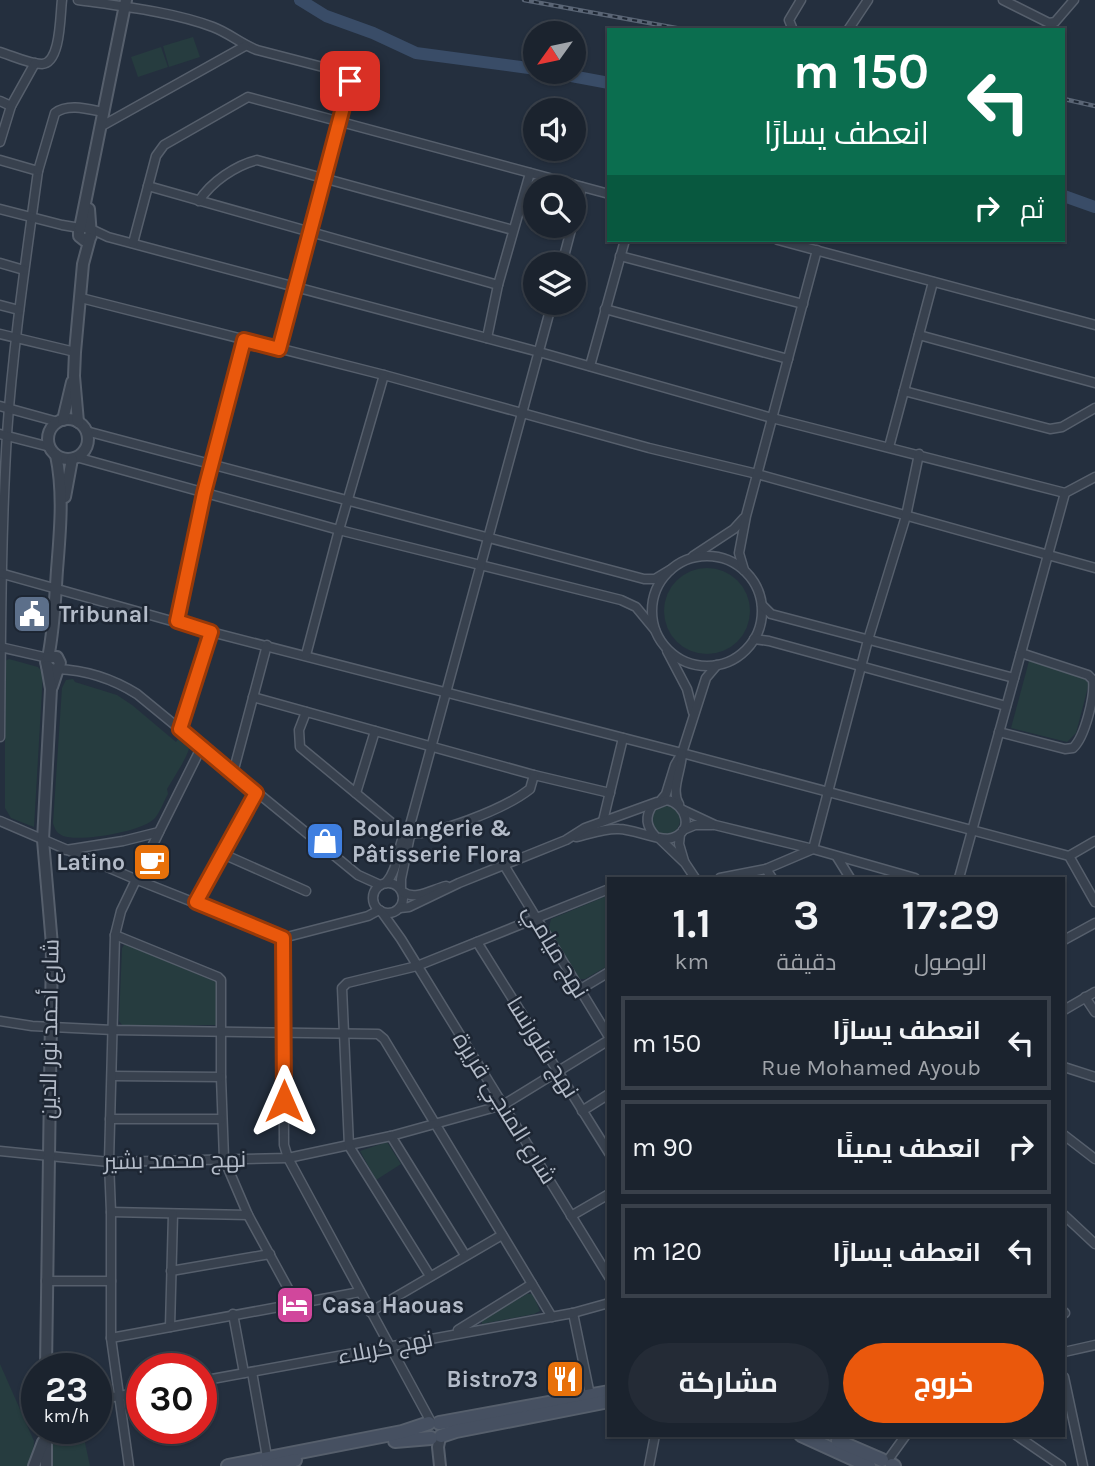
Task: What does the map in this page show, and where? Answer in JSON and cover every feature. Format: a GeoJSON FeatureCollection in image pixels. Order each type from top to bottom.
{"type":"FeatureCollection","features":[{"type":"Feature","properties":{"kind":"main road"},"geometry":{"type":"LineString","coordinates":[[435,1434],[607,1392]]}},
{"type":"Feature","properties":{"kind":"main road"},"geometry":{"type":"LineString","coordinates":[[228,1466],[268,1462],[456,1431],[607,1401]]}},
{"type":"Feature","properties":{"kind":"main road"},"geometry":{"type":"LineString","coordinates":[[805,1437],[869,1466]]}},
{"type":"Feature","properties":{"kind":"main road"},"geometry":{"type":"LineString","coordinates":[[827,1437],[888,1464]]}},
{"type":"Feature","properties":{"kind":"street"},"geometry":{"type":"LineString","coordinates":[[0,52],[35,63],[47,63],[54,57],[62,0]]}},
{"type":"Feature","properties":{"kind":"street"},"geometry":{"type":"LineString","coordinates":[[78,0],[125,3],[212,26],[245,46],[345,73],[350,81],[279,349]]}},
{"type":"Feature","properties":{"kind":"street"},"geometry":{"type":"LineString","coordinates":[[792,28],[789,20],[801,0]]}},
{"type":"Feature","properties":{"kind":"street"},"geometry":{"type":"LineString","coordinates":[[849,28],[868,0]]}},
{"type":"Feature","properties":{"kind":"street"},"geometry":{"type":"LineString","coordinates":[[1003,0],[1045,23],[1052,23],[1074,0]]}},
{"type":"Feature","properties":{"kind":"street"},"geometry":{"type":"LineString","coordinates":[[61,517],[74,458],[86,446],[74,376],[88,196],[125,3]]}},
{"type":"Feature","properties":{"kind":"street"},"geometry":{"type":"LineString","coordinates":[[100,127],[245,46]]}},
{"type":"Feature","properties":{"kind":"street"},"geometry":{"type":"LineString","coordinates":[[0,142],[11,106],[35,63]]}},
{"type":"Feature","properties":{"kind":"street"},"geometry":{"type":"LineString","coordinates":[[133,243],[156,156],[164,145],[243,98],[254,98],[537,175]]}},
{"type":"Feature","properties":{"kind":"street"},"geometry":{"type":"LineString","coordinates":[[0,102],[11,106]]}},
{"type":"Feature","properties":{"kind":"street"},"geometry":{"type":"LineString","coordinates":[[0,737],[5,407],[38,171],[55,113],[71,108],[103,112]]}},
{"type":"Feature","properties":{"kind":"street"},"geometry":{"type":"LineString","coordinates":[[0,160],[38,171]]}},
{"type":"Feature","properties":{"kind":"street"},"geometry":{"type":"LineString","coordinates":[[199,201],[210,187],[222,178],[247,162],[257,160],[513,230]]}},
{"type":"Feature","properties":{"kind":"street"},"geometry":{"type":"LineString","coordinates":[[487,338],[498,285],[530,173]]}},
{"type":"Feature","properties":{"kind":"street"},"geometry":{"type":"LineString","coordinates":[[148,186],[498,285]]}},
{"type":"Feature","properties":{"kind":"street"},"geometry":{"type":"LineString","coordinates":[[586,188],[607,193]]}},
{"type":"Feature","properties":{"kind":"street"},"geometry":{"type":"LineString","coordinates":[[0,209],[32,216],[85,234],[133,243],[539,352],[772,418],[1065,493],[1095,477]]}},
{"type":"Feature","properties":{"kind":"street"},"geometry":{"type":"LineString","coordinates":[[590,366],[624,242]]}},
{"type":"Feature","properties":{"kind":"street"},"geometry":{"type":"LineString","coordinates":[[786,242],[1095,325]]}},
{"type":"Feature","properties":{"kind":"street"},"geometry":{"type":"LineString","coordinates":[[744,570],[739,553],[746,516],[817,250]]}},
{"type":"Feature","properties":{"kind":"street"},"geometry":{"type":"LineString","coordinates":[[620,256],[803,304]]}},
{"type":"Feature","properties":{"kind":"street"},"geometry":{"type":"LineString","coordinates":[[0,263],[24,270]]}},
{"type":"Feature","properties":{"kind":"street"},"geometry":{"type":"LineString","coordinates":[[889,447],[933,282]]}},
{"type":"Feature","properties":{"kind":"street"},"geometry":{"type":"LineString","coordinates":[[80,298],[757,474],[1095,568]]}},
{"type":"Feature","properties":{"kind":"street"},"geometry":{"type":"LineString","coordinates":[[0,306],[19,310]]}},
{"type":"Feature","properties":{"kind":"street"},"geometry":{"type":"LineString","coordinates":[[606,309],[788,359]]}},
{"type":"Feature","properties":{"kind":"street"},"geometry":{"type":"LineString","coordinates":[[373,897],[394,869],[409,830],[549,315]]}},
{"type":"Feature","properties":{"kind":"street"},"geometry":{"type":"LineString","coordinates":[[0,334],[75,352]]}},
{"type":"Feature","properties":{"kind":"street"},"geometry":{"type":"LineString","coordinates":[[919,335],[1095,383]]}},
{"type":"Feature","properties":{"kind":"street"},"geometry":{"type":"LineString","coordinates":[[177,621],[204,493],[244,340]]}},
{"type":"Feature","properties":{"kind":"street"},"geometry":{"type":"LineString","coordinates":[[306,655],[384,375]]}},
{"type":"Feature","properties":{"kind":"street"},"geometry":{"type":"LineString","coordinates":[[61,517],[60,475],[48,435],[60,421],[74,376]]}},
{"type":"Feature","properties":{"kind":"street"},"geometry":{"type":"LineString","coordinates":[[904,391],[1050,429],[1062,427],[1095,408]]}},
{"type":"Feature","properties":{"kind":"street"},"geometry":{"type":"LineString","coordinates":[[5,407],[213,466],[644,579],[654,579],[670,570],[734,529],[746,516]]}},
{"type":"Feature","properties":{"kind":"street"},"geometry":{"type":"LineString","coordinates":[[4,435],[53,451],[64,459],[74,458],[339,530],[621,600],[636,607],[655,630],[687,689],[693,713]]}},
{"type":"Feature","properties":{"kind":"street"},"geometry":{"type":"LineString","coordinates":[[813,849],[868,640],[906,516],[919,454]]}},
{"type":"Feature","properties":{"kind":"street"},"geometry":{"type":"LineString","coordinates":[[959,877],[1065,493]]}},
{"type":"Feature","properties":{"kind":"street","name":"شارع أحمد نور الدين"},"geometry":{"type":"LineString","coordinates":[[46,1353],[52,945],[43,840],[52,637],[61,517]]}},
{"type":"Feature","properties":{"kind":"street"},"geometry":{"type":"LineString","coordinates":[[662,642],[670,652],[692,664],[717,665],[739,656],[754,639],[762,617],[762,605],[752,580],[744,570],[731,561],[717,557],[687,559]]}},
{"type":"Feature","properties":{"kind":"street"},"geometry":{"type":"LineString","coordinates":[[655,630],[652,604],[662,580],[670,570]]}},
{"type":"Feature","properties":{"kind":"street"},"geometry":{"type":"LineString","coordinates":[[1,573],[211,632],[1069,856],[1095,841]]}},
{"type":"Feature","properties":{"kind":"street"},"geometry":{"type":"LineString","coordinates":[[762,605],[771,614],[1014,678]]}},
{"type":"Feature","properties":{"kind":"street"},"geometry":{"type":"LineString","coordinates":[[180,729],[211,632]]}},
{"type":"Feature","properties":{"kind":"street"},"geometry":{"type":"LineString","coordinates":[[754,639],[1006,706]]}},
{"type":"Feature","properties":{"kind":"street"},"geometry":{"type":"LineString","coordinates":[[233,773],[267,645]]}},
{"type":"Feature","properties":{"kind":"street"},"geometry":{"type":"LineString","coordinates":[[0,647],[123,685],[358,875],[380,911]]}},
{"type":"Feature","properties":{"kind":"street"},"geometry":{"type":"LineString","coordinates":[[999,732],[1065,749],[1073,748],[1079,742],[1094,697],[1095,687],[1088,675],[1021,653]]}},
{"type":"Feature","properties":{"kind":"street"},"geometry":{"type":"LineString","coordinates":[[694,877],[685,863],[650,831],[646,818],[648,811],[666,794],[706,678],[717,665]]}},
{"type":"Feature","properties":{"kind":"street"},"geometry":{"type":"LineString","coordinates":[[253,697],[534,775],[610,793]]}},
{"type":"Feature","properties":{"kind":"street"},"geometry":{"type":"LineString","coordinates":[[306,712],[299,730],[300,747],[356,793],[409,830],[454,825],[515,799],[530,789],[534,775]]}},
{"type":"Feature","properties":{"kind":"street"},"geometry":{"type":"LineString","coordinates":[[356,793],[374,731]]}},
{"type":"Feature","properties":{"kind":"street"},"geometry":{"type":"LineString","coordinates":[[603,821],[623,738]]}},
{"type":"Feature","properties":{"kind":"street"},"geometry":{"type":"LineString","coordinates":[[129,1466],[111,1338],[109,1162],[115,935],[121,911],[135,879],[201,748]]}},
{"type":"Feature","properties":{"kind":"street"},"geometry":{"type":"LineString","coordinates":[[682,753],[682,767],[675,793],[686,820],[679,844],[685,863]]}},
{"type":"Feature","properties":{"kind":"street"},"geometry":{"type":"LineString","coordinates":[[196,902],[256,793]]}},
{"type":"Feature","properties":{"kind":"street"},"geometry":{"type":"LineString","coordinates":[[0,821],[283,938],[380,911],[389,913],[410,907],[459,883],[566,840],[603,821],[659,801],[673,801],[715,825]]}},
{"type":"Feature","properties":{"kind":"street"},"geometry":{"type":"LineString","coordinates":[[566,840],[615,828],[669,839],[695,825],[715,825],[911,877]]}},
{"type":"Feature","properties":{"kind":"street"},"geometry":{"type":"LineString","coordinates":[[398,910],[404,901],[401,879],[409,830]]}},
{"type":"Feature","properties":{"kind":"street"},"geometry":{"type":"LineString","coordinates":[[66,850],[159,832]]}},
{"type":"Feature","properties":{"kind":"street"},"geometry":{"type":"LineString","coordinates":[[725,877],[766,869],[813,849]]}},
{"type":"Feature","properties":{"kind":"street"},"geometry":{"type":"LineString","coordinates":[[223,854],[306,891]]}},
{"type":"Feature","properties":{"kind":"street"},"geometry":{"type":"LineString","coordinates":[[1069,856],[1095,902]]}},
{"type":"Feature","properties":{"kind":"street"},"geometry":{"type":"LineString","coordinates":[[837,857],[849,877]]}},
{"type":"Feature","properties":{"kind":"street","name":"نهج ميامي"},"geometry":{"type":"LineString","coordinates":[[504,865],[607,1036]]}},
{"type":"Feature","properties":{"kind":"street"},"geometry":{"type":"LineString","coordinates":[[766,869],[771,877]]}},
{"type":"Feature","properties":{"kind":"street"},"geometry":{"type":"LineString","coordinates":[[358,875],[383,884],[394,884],[408,896],[459,883]]}},
{"type":"Feature","properties":{"kind":"street"},"geometry":{"type":"LineString","coordinates":[[430,1276],[349,1146],[341,992],[344,985],[417,966],[607,891]]}},
{"type":"Feature","properties":{"kind":"street","name":"شارع المنجي قريرة"},"geometry":{"type":"LineString","coordinates":[[398,910],[396,920],[401,939]]}},
{"type":"Feature","properties":{"kind":"street","name":"شارع المنجي قريرة"},"geometry":{"type":"LineString","coordinates":[[380,911],[401,939],[607,1274]]}},
{"type":"Feature","properties":{"kind":"street"},"geometry":{"type":"LineString","coordinates":[[1065,939],[1095,923]]}},
{"type":"Feature","properties":{"kind":"street"},"geometry":{"type":"LineString","coordinates":[[115,935],[218,977],[222,983],[221,1119],[224,1159],[248,1215],[296,1303]]}},
{"type":"Feature","properties":{"kind":"street"},"geometry":{"type":"LineString","coordinates":[[283,938],[284,1145],[288,1158],[435,1434],[440,1466]]}},
{"type":"Feature","properties":{"kind":"street","name":"نهج فلورنسا"},"geometry":{"type":"LineString","coordinates":[[477,942],[607,1147]]}},
{"type":"Feature","properties":{"kind":"street"},"geometry":{"type":"LineString","coordinates":[[579,990],[607,973]]}},
{"type":"Feature","properties":{"kind":"street"},"geometry":{"type":"LineString","coordinates":[[1065,1009],[1095,992]]}},
{"type":"Feature","properties":{"kind":"street"},"geometry":{"type":"LineString","coordinates":[[1086,997],[1095,1012]]}},
{"type":"Feature","properties":{"kind":"street"},"geometry":{"type":"LineString","coordinates":[[0,1021],[113,1030],[372,1032],[384,1039],[552,1317]]}},
{"type":"Feature","properties":{"kind":"street","name":"نهج محمد بشير"},"geometry":{"type":"LineString","coordinates":[[0,1151],[109,1162],[288,1158],[391,1136],[503,1105],[607,1040]]}},
{"type":"Feature","properties":{"kind":"street"},"geometry":{"type":"LineString","coordinates":[[1065,1067],[1095,1077]]}},
{"type":"Feature","properties":{"kind":"street"},"geometry":{"type":"LineString","coordinates":[[113,1076],[221,1077]]}},
{"type":"Feature","properties":{"kind":"street"},"geometry":{"type":"LineString","coordinates":[[582,1111],[607,1095]]}},
{"type":"Feature","properties":{"kind":"street"},"geometry":{"type":"LineString","coordinates":[[110,1119],[221,1119]]}},
{"type":"Feature","properties":{"kind":"street"},"geometry":{"type":"LineString","coordinates":[[391,1136],[465,1255]]}},
{"type":"Feature","properties":{"kind":"street"},"geometry":{"type":"LineString","coordinates":[[1065,1136],[1095,1156]]}},
{"type":"Feature","properties":{"kind":"street"},"geometry":{"type":"LineString","coordinates":[[571,1216],[607,1195]]}},
{"type":"Feature","properties":{"kind":"street"},"geometry":{"type":"LineString","coordinates":[[111,1212],[248,1215]]}},
{"type":"Feature","properties":{"kind":"street"},"geometry":{"type":"LineString","coordinates":[[170,1327],[173,1214]]}},
{"type":"Feature","properties":{"kind":"street"},"geometry":{"type":"LineString","coordinates":[[1065,1217],[1095,1244]]}},
{"type":"Feature","properties":{"kind":"street"},"geometry":{"type":"LineString","coordinates":[[370,1312],[502,1235]]}},
{"type":"Feature","properties":{"kind":"street"},"geometry":{"type":"LineString","coordinates":[[170,1271],[270,1254]]}},
{"type":"Feature","properties":{"kind":"street"},"geometry":{"type":"LineString","coordinates":[[46,1281],[110,1281]]}},
{"type":"Feature","properties":{"kind":"street"},"geometry":{"type":"LineString","coordinates":[[452,1334],[532,1284]]}},
{"type":"Feature","properties":{"kind":"street"},"geometry":{"type":"LineString","coordinates":[[111,1338],[359,1292]]}},
{"type":"Feature","properties":{"kind":"street","name":"نهج كربلاء"},"geometry":{"type":"LineString","coordinates":[[217,1378],[573,1313],[607,1304]]}},
{"type":"Feature","properties":{"kind":"street"},"geometry":{"type":"LineString","coordinates":[[573,1313],[590,1395]]}},
{"type":"Feature","properties":{"kind":"street"},"geometry":{"type":"LineString","coordinates":[[233,1314],[268,1462]]}},
{"type":"Feature","properties":{"kind":"street"},"geometry":{"type":"LineString","coordinates":[[1065,1352],[1095,1345]]}},
{"type":"Feature","properties":{"kind":"street"},"geometry":{"type":"LineString","coordinates":[[1065,1387],[1068,1418],[1083,1466]]}},
{"type":"Feature","properties":{"kind":"street"},"geometry":{"type":"LineString","coordinates":[[112,1397],[126,1395]]}},
{"type":"Feature","properties":{"kind":"street"},"geometry":{"type":"LineString","coordinates":[[649,1466],[655,1437]]}},
{"type":"Feature","properties":{"kind":"street"},"geometry":{"type":"LineString","coordinates":[[888,1464],[905,1437]]}},
{"type":"Feature","properties":{"kind":"street"},"geometry":{"type":"LineString","coordinates":[[1018,1437],[1048,1462],[1060,1466]]}},
{"type":"Feature","properties":{"kind":"street"},"geometry":{"type":"LineString","coordinates":[[34,1466],[42,1444]]}},
{"type":"Feature","properties":{"kind":"street"},"geometry":{"type":"LineString","coordinates":[[46,1444],[47,1466]]}},
{"type":"Feature","properties":{"kind":"green space"},"geometry":{"type":"Polygon","coordinates":[[[193,37],[200,57],[169,67],[163,46],[193,37]]]}},
{"type":"Feature","properties":{"kind":"green space"},"geometry":{"type":"Polygon","coordinates":[[[161,47],[168,67],[138,77],[131,57],[161,47]]]}},
{"type":"Feature","properties":{"kind":"green space"},"geometry":{"type":"Polygon","coordinates":[[[707,568],[723,572],[737,581],[746,595],[750,611],[746,627],[737,641],[723,650],[707,654],[691,650],[677,641],[668,627],[664,611],[668,595],[677,581],[691,572],[707,568]]]}},
{"type":"Feature","properties":{"kind":"green space"},"geometry":{"type":"Polygon","coordinates":[[[9,659],[38,667],[43,673],[34,827],[11,818],[5,808],[5,661],[9,659]]]}},
{"type":"Feature","properties":{"kind":"green space"},"geometry":{"type":"Polygon","coordinates":[[[1029,661],[1083,676],[1088,681],[1076,733],[1067,742],[1011,728],[1029,661]]]}},
{"type":"Feature","properties":{"kind":"green space"},"geometry":{"type":"Polygon","coordinates":[[[73,679],[75,682],[117,695],[176,742],[178,739],[189,748],[155,818],[138,828],[82,838],[63,836],[55,829],[53,823],[62,688],[66,680],[73,679]]]}},
{"type":"Feature","properties":{"kind":"green space"},"geometry":{"type":"Polygon","coordinates":[[[666,806],[676,810],[680,820],[676,830],[666,834],[656,830],[652,820],[656,810],[666,806]]]}},
{"type":"Feature","properties":{"kind":"green space"},"geometry":{"type":"Polygon","coordinates":[[[607,896],[607,966],[585,979],[579,979],[548,931],[551,919],[607,896]]]}},
{"type":"Feature","properties":{"kind":"green space"},"geometry":{"type":"Polygon","coordinates":[[[125,944],[216,982],[216,1025],[123,1026],[119,1021],[122,948],[125,944]]]}},
{"type":"Feature","properties":{"kind":"green space"},"geometry":{"type":"Polygon","coordinates":[[[387,1142],[401,1164],[376,1180],[360,1151],[387,1142]]]}},
{"type":"Feature","properties":{"kind":"green space"},"geometry":{"type":"Polygon","coordinates":[[[527,1294],[533,1294],[540,1311],[482,1324],[482,1320],[527,1294]]]}},
{"type":"Feature","properties":{"kind":"green space"},"geometry":{"type":"Polygon","coordinates":[[[0,1364],[21,1412],[21,1444],[34,1444],[28,1466],[0,1466],[0,1364]]]}},
{"type":"Feature","properties":{"kind":"green space"},"geometry":{"type":"Polygon","coordinates":[[[51,1444],[85,1444],[90,1466],[50,1466],[51,1444]]]}},
{"type":"Feature","properties":{"kind":"waterway"},"geometry":{"type":"LineString","coordinates":[[300,0],[326,16],[373,33],[416,53],[523,67]]}},
{"type":"Feature","properties":{"kind":"waterway"},"geometry":{"type":"LineString","coordinates":[[586,79],[607,83]]}},
{"type":"Feature","properties":{"kind":"waterway"},"geometry":{"type":"LineString","coordinates":[[1065,196],[1095,207]]}},
{"type":"Feature","properties":{"kind":"railway"},"geometry":{"type":"LineString","coordinates":[[524,0],[676,28]]}},
{"type":"Feature","properties":{"kind":"railway"},"geometry":{"type":"LineString","coordinates":[[1065,99],[1095,106]]}},
{"type":"Feature","properties":{"kind":"place","name":"Tribunal"},"geometry":{"type":"Point","coordinates":[32,614]}},
{"type":"Feature","properties":{"kind":"place","name":"Boulangerie & Pâtisserie Flora"},"geometry":{"type":"Point","coordinates":[325,841]}},
{"type":"Feature","properties":{"kind":"place","name":"Latino"},"geometry":{"type":"Point","coordinates":[152,862]}},
{"type":"Feature","properties":{"kind":"place","name":"Casa Haouas"},"geometry":{"type":"Point","coordinates":[295,1305]}},
{"type":"Feature","properties":{"kind":"place","name":"Bistro73"},"geometry":{"type":"Point","coordinates":[565,1379]}},
{"type":"Feature","properties":{"kind":"route"},"geometry":{"type":"LineString","coordinates":[[284,1101],[283,938],[196,902],[256,793],[180,729],[211,632],[177,621],[204,493],[244,340],[279,349],[350,81]]}}]}
